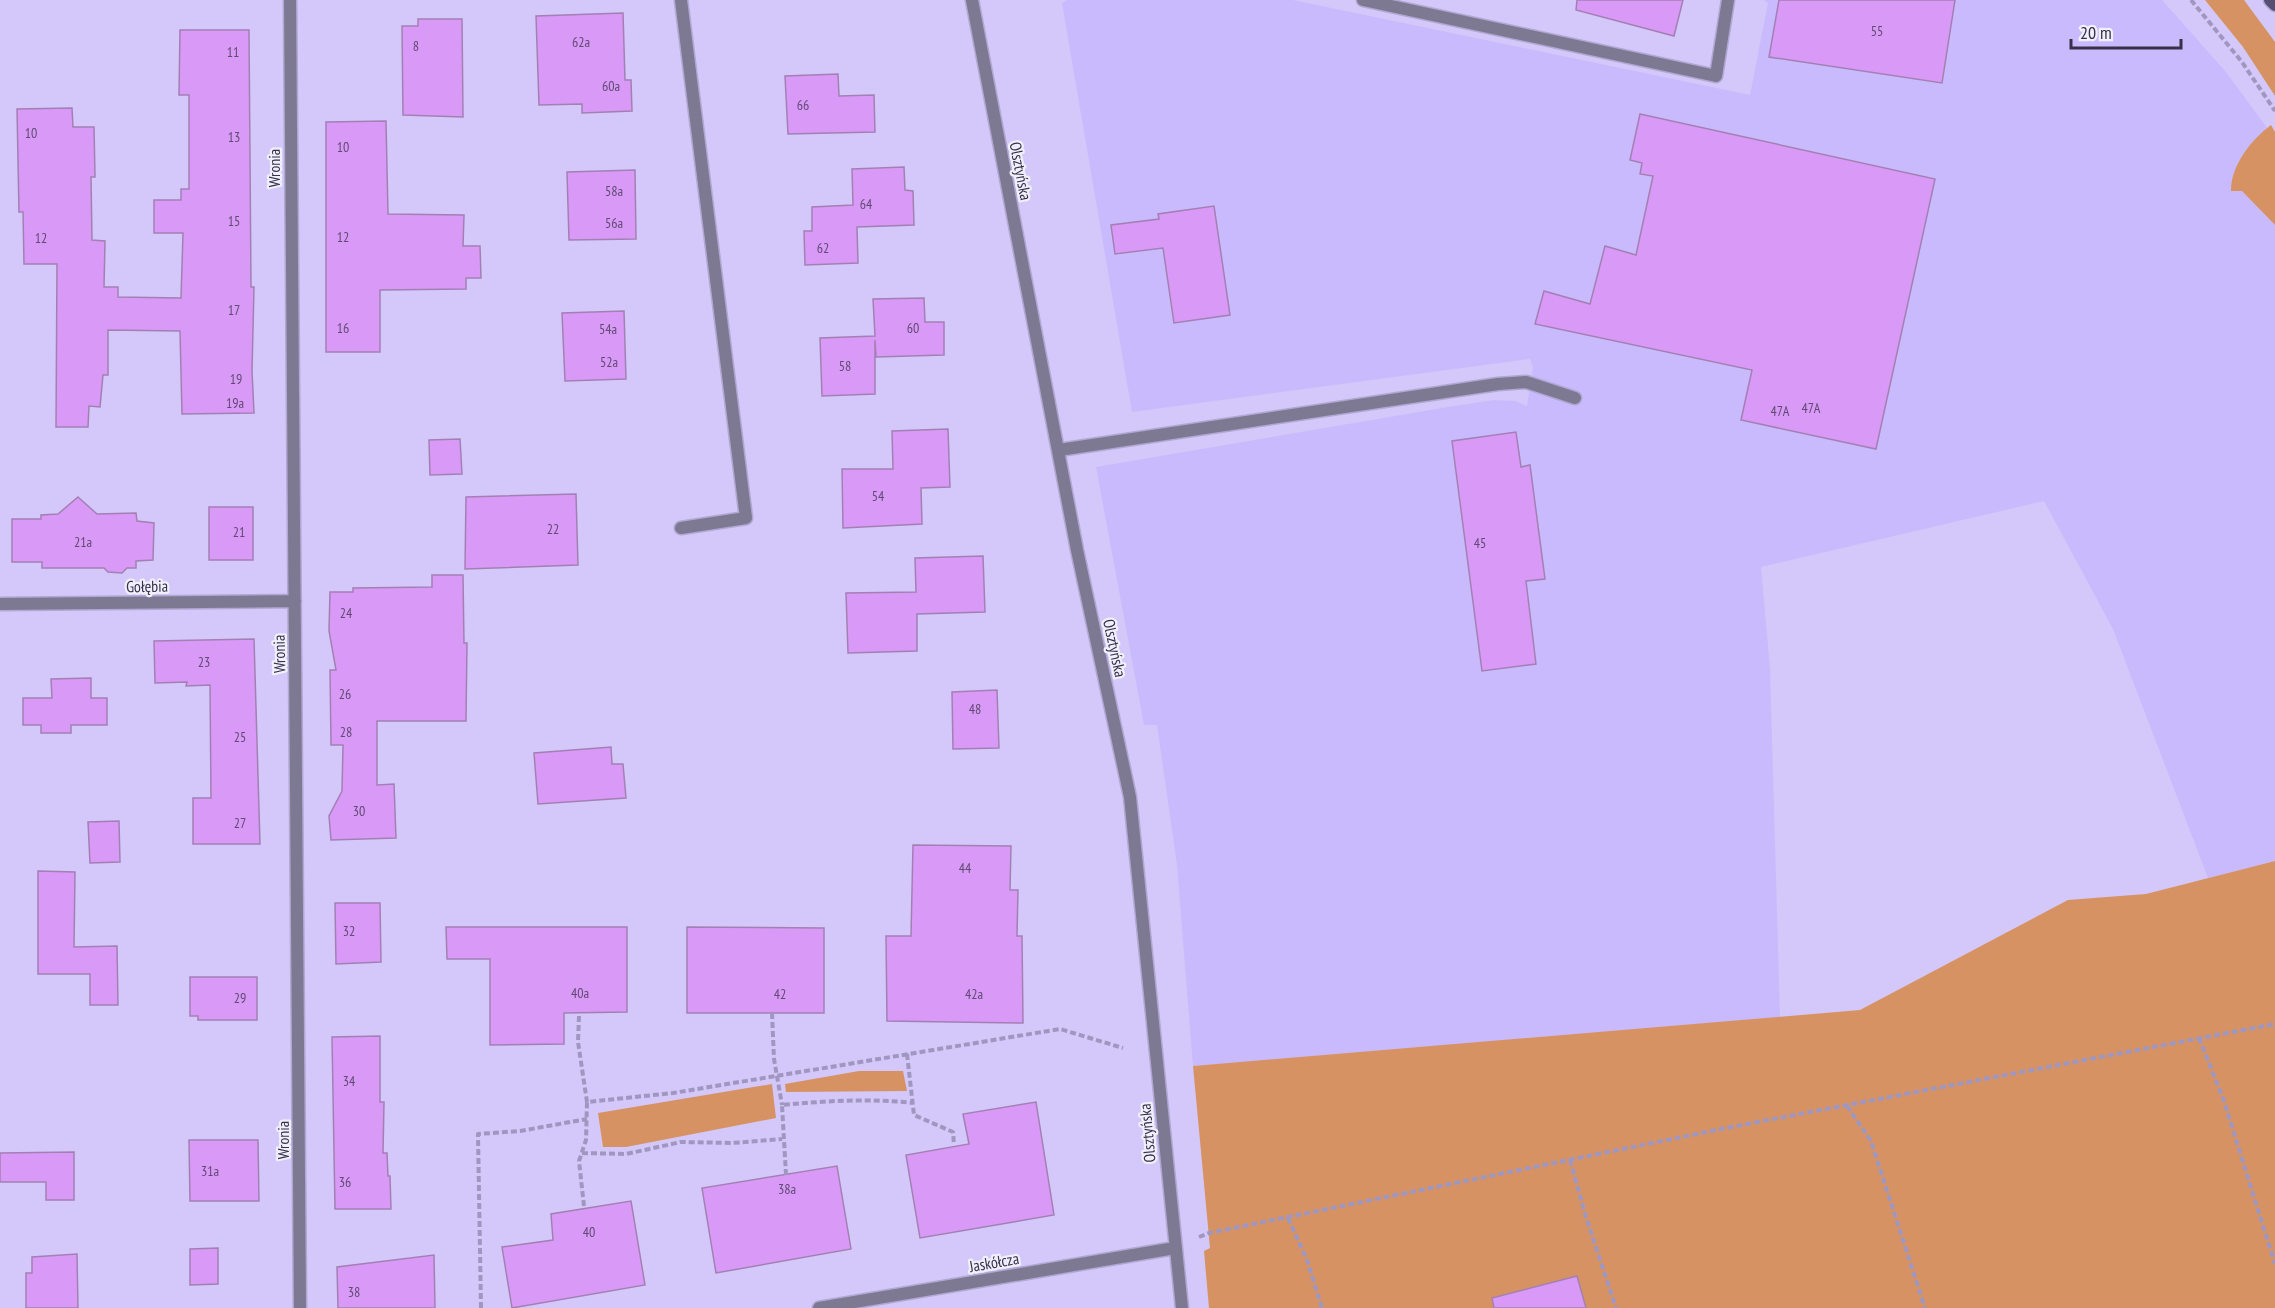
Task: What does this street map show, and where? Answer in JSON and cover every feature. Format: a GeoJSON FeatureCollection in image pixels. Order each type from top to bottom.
{"type":"FeatureCollection","features":[{"type":"Feature","properties":{"kind":"main road"},"geometry":{"type":"LineString","coordinates":[[2270,0],[2275,5]]}},
{"type":"Feature","properties":{"kind":"street","name":"Wronia"},"geometry":{"type":"LineString","coordinates":[[290,0],[300,1308]]}},
{"type":"Feature","properties":{"kind":"street"},"geometry":{"type":"LineString","coordinates":[[681,0],[746,518],[681,528]]}},
{"type":"Feature","properties":{"kind":"street","name":"Olsztyńska"},"geometry":{"type":"LineString","coordinates":[[972,0],[1077,549],[1130,797],[1182,1308]]}},
{"type":"Feature","properties":{"kind":"street"},"geometry":{"type":"LineString","coordinates":[[1363,0],[1716,76],[1728,0]]}},
{"type":"Feature","properties":{"kind":"street"},"geometry":{"type":"LineString","coordinates":[[1059,450],[1498,384],[1526,382],[1575,398]]}},
{"type":"Feature","properties":{"kind":"street","name":"Gołębia"},"geometry":{"type":"LineString","coordinates":[[0,604],[295,601]]}},
{"type":"Feature","properties":{"kind":"street","name":"Jaskółcza"},"geometry":{"type":"LineString","coordinates":[[819,1308],[1175,1248]]}},
{"type":"Feature","properties":{"kind":"path"},"geometry":{"type":"LineString","coordinates":[[2192,0],[2242,62],[2275,111]]}},
{"type":"Feature","properties":{"kind":"path"},"geometry":{"type":"LineString","coordinates":[[772,1013],[782,1105],[782,1138],[786,1175]]}},
{"type":"Feature","properties":{"kind":"path"},"geometry":{"type":"LineString","coordinates":[[579,1016],[578,1042],[587,1102],[586,1140],[579,1161],[584,1206]]}},
{"type":"Feature","properties":{"kind":"path"},"geometry":{"type":"LineString","coordinates":[[1209,1233],[1570,1160],[2275,1024]]}},
{"type":"Feature","properties":{"kind":"path"},"geometry":{"type":"LineString","coordinates":[[587,1102],[672,1093],[1060,1029],[1123,1048]]}},
{"type":"Feature","properties":{"kind":"path"},"geometry":{"type":"LineString","coordinates":[[2199,1038],[2223,1098],[2275,1264]]}},
{"type":"Feature","properties":{"kind":"path"},"geometry":{"type":"LineString","coordinates":[[907,1054],[914,1115],[953,1132],[954,1145]]}},
{"type":"Feature","properties":{"kind":"path"},"geometry":{"type":"LineString","coordinates":[[782,1105],[831,1100],[884,1100],[913,1103]]}},
{"type":"Feature","properties":{"kind":"path"},"geometry":{"type":"LineString","coordinates":[[1847,1106],[1871,1141],[1925,1308]]}},
{"type":"Feature","properties":{"kind":"path"},"geometry":{"type":"LineString","coordinates":[[481,1308],[478,1134],[520,1131],[586,1119]]}},
{"type":"Feature","properties":{"kind":"path"},"geometry":{"type":"LineString","coordinates":[[582,1153],[626,1154],[681,1142],[732,1143],[782,1138]]}},
{"type":"Feature","properties":{"kind":"path"},"geometry":{"type":"LineString","coordinates":[[1570,1160],[1616,1308]]}},
{"type":"Feature","properties":{"kind":"path"},"geometry":{"type":"LineString","coordinates":[[1288,1218],[1307,1260],[1322,1308]]}},
{"type":"Feature","properties":{"kind":"shaded area"},"geometry":{"type":"Polygon","coordinates":[[[1067,0],[1293,0],[1750,95],[1768,3],[1764,0],[2162,0],[2226,72],[2267,128],[2239,160],[2231,191],[2242,191],[2275,225],[2275,861],[2208,878],[2113,629],[2044,501],[1761,567],[1770,669],[1780,1017],[1193,1066],[1177,865],[1157,725],[1144,725],[1096,467],[1494,400],[1515,401],[1527,406],[1533,367],[1530,359],[1132,412],[1062,3],[1067,0]]]}},
{"type":"Feature","properties":{"kind":"shaded area"},"geometry":{"type":"Polygon","coordinates":[[[2205,0],[2244,0],[2275,42],[2275,96],[2243,47],[2205,0]]]}},
{"type":"Feature","properties":{"kind":"shaded area"},"geometry":{"type":"Polygon","coordinates":[[[2271,125],[2275,132],[2275,225],[2242,191],[2231,191],[2238,163],[2256,138],[2271,125]]]}},
{"type":"Feature","properties":{"kind":"shaded area"},"geometry":{"type":"Polygon","coordinates":[[[2275,861],[2275,1308],[1209,1308],[1204,1251],[1210,1248],[1193,1066],[1860,1010],[2068,900],[2146,894],[2275,861]]]}},
{"type":"Feature","properties":{"kind":"shaded area"},"geometry":{"type":"Polygon","coordinates":[[[859,1071],[903,1071],[907,1091],[786,1092],[785,1084],[859,1071]]]}},
{"type":"Feature","properties":{"kind":"shaded area"},"geometry":{"type":"Polygon","coordinates":[[[772,1084],[776,1118],[626,1147],[603,1147],[598,1113],[772,1084]]]}},
{"type":"Feature","properties":{"kind":"building"},"geometry":{"type":"Polygon","coordinates":[[[1577,0],[1683,0],[1674,36],[1576,10],[1577,0]]]}},
{"type":"Feature","properties":{"kind":"building"},"geometry":{"type":"Polygon","coordinates":[[[1779,0],[1955,0],[1942,83],[1769,57],[1779,0]]]}},
{"type":"Feature","properties":{"kind":"building"},"geometry":{"type":"Polygon","coordinates":[[[623,13],[625,80],[631,80],[632,111],[582,113],[582,104],[539,105],[536,16],[623,13]]]}},
{"type":"Feature","properties":{"kind":"building"},"geometry":{"type":"Polygon","coordinates":[[[418,19],[462,19],[463,117],[403,115],[402,26],[418,26],[418,19]]]}},
{"type":"Feature","properties":{"kind":"building"},"geometry":{"type":"Polygon","coordinates":[[[180,30],[249,30],[254,413],[182,414],[180,331],[108,330],[108,375],[103,375],[100,407],[89,406],[88,427],[56,427],[57,264],[24,264],[23,212],[19,212],[17,109],[72,108],[73,127],[94,127],[95,177],[91,177],[92,240],[105,241],[104,287],[118,287],[118,297],[181,298],[183,233],[154,233],[154,200],[181,200],[181,189],[189,189],[189,95],[179,95],[180,30]]]}},
{"type":"Feature","properties":{"kind":"building"},"geometry":{"type":"Polygon","coordinates":[[[838,74],[839,96],[874,95],[875,132],[788,134],[785,76],[838,74]]]}},
{"type":"Feature","properties":{"kind":"building"},"geometry":{"type":"Polygon","coordinates":[[[1640,114],[1935,179],[1876,449],[1741,420],[1752,370],[1535,324],[1544,291],[1590,304],[1605,246],[1636,255],[1653,176],[1640,174],[1642,163],[1630,160],[1640,114]]]}},
{"type":"Feature","properties":{"kind":"building"},"geometry":{"type":"Polygon","coordinates":[[[386,121],[388,214],[464,215],[463,246],[480,246],[481,278],[466,278],[466,289],[380,290],[380,352],[326,352],[326,122],[386,121]]]}},
{"type":"Feature","properties":{"kind":"building"},"geometry":{"type":"Polygon","coordinates":[[[904,167],[905,190],[913,191],[914,225],[857,227],[858,263],[805,265],[804,231],[812,231],[812,207],[853,205],[852,169],[904,167]]]}},
{"type":"Feature","properties":{"kind":"building"},"geometry":{"type":"Polygon","coordinates":[[[635,170],[636,239],[569,240],[567,172],[635,170]]]}},
{"type":"Feature","properties":{"kind":"building"},"geometry":{"type":"Polygon","coordinates":[[[1214,206],[1230,315],[1174,323],[1163,248],[1115,254],[1111,225],[1159,219],[1158,214],[1214,206]]]}},
{"type":"Feature","properties":{"kind":"building"},"geometry":{"type":"Polygon","coordinates":[[[924,298],[925,322],[944,322],[944,355],[876,357],[875,340],[875,394],[822,396],[820,338],[875,336],[873,299],[924,298]]]}},
{"type":"Feature","properties":{"kind":"building"},"geometry":{"type":"Polygon","coordinates":[[[624,311],[626,379],[565,381],[562,313],[624,311]]]}},
{"type":"Feature","properties":{"kind":"building"},"geometry":{"type":"Polygon","coordinates":[[[948,429],[950,487],[921,488],[922,524],[843,528],[842,469],[893,469],[892,431],[948,429]]]}},
{"type":"Feature","properties":{"kind":"building"},"geometry":{"type":"Polygon","coordinates":[[[1516,432],[1521,467],[1530,465],[1545,579],[1526,581],[1536,664],[1482,671],[1452,441],[1516,432]]]}},
{"type":"Feature","properties":{"kind":"building"},"geometry":{"type":"Polygon","coordinates":[[[460,439],[462,474],[430,475],[429,440],[460,439]]]}},
{"type":"Feature","properties":{"kind":"building"},"geometry":{"type":"Polygon","coordinates":[[[576,494],[578,565],[465,569],[466,497],[576,494]]]}},
{"type":"Feature","properties":{"kind":"building"},"geometry":{"type":"Polygon","coordinates":[[[78,497],[97,514],[136,513],[137,521],[154,523],[153,560],[136,561],[136,568],[127,568],[122,573],[108,572],[104,568],[42,568],[42,562],[12,562],[12,519],[41,519],[41,515],[58,514],[78,497]]]}},
{"type":"Feature","properties":{"kind":"building"},"geometry":{"type":"Polygon","coordinates":[[[209,507],[253,507],[253,560],[209,560],[209,507]]]}},
{"type":"Feature","properties":{"kind":"building"},"geometry":{"type":"Polygon","coordinates":[[[983,556],[985,612],[917,614],[917,651],[848,653],[846,593],[916,592],[915,558],[983,556]]]}},
{"type":"Feature","properties":{"kind":"building"},"geometry":{"type":"Polygon","coordinates":[[[432,575],[463,575],[464,643],[467,643],[466,721],[377,721],[377,785],[394,784],[396,838],[331,840],[329,816],[342,791],[343,745],[331,745],[330,670],[336,670],[329,631],[330,592],[353,592],[353,588],[432,587],[432,575]]]}},
{"type":"Feature","properties":{"kind":"building"},"geometry":{"type":"Polygon","coordinates":[[[254,639],[260,844],[193,844],[193,798],[211,798],[210,685],[186,686],[187,682],[155,683],[154,641],[254,639]]]}},
{"type":"Feature","properties":{"kind":"building"},"geometry":{"type":"Polygon","coordinates":[[[91,678],[91,698],[107,698],[107,725],[71,725],[71,733],[41,733],[41,725],[23,725],[23,698],[52,698],[51,679],[91,678]]]}},
{"type":"Feature","properties":{"kind":"building"},"geometry":{"type":"Polygon","coordinates":[[[997,690],[999,748],[953,749],[952,692],[997,690]]]}},
{"type":"Feature","properties":{"kind":"building"},"geometry":{"type":"Polygon","coordinates":[[[611,747],[612,764],[623,764],[626,798],[538,804],[534,753],[611,747]]]}},
{"type":"Feature","properties":{"kind":"building"},"geometry":{"type":"Polygon","coordinates":[[[119,821],[120,862],[90,863],[88,822],[119,821]]]}},
{"type":"Feature","properties":{"kind":"building"},"geometry":{"type":"Polygon","coordinates":[[[913,845],[1011,846],[1010,890],[1018,890],[1017,936],[1022,936],[1023,1023],[887,1021],[886,936],[911,936],[913,845]]]}},
{"type":"Feature","properties":{"kind":"building"},"geometry":{"type":"Polygon","coordinates":[[[38,871],[75,872],[74,947],[117,946],[118,1005],[90,1005],[90,974],[38,974],[38,871]]]}},
{"type":"Feature","properties":{"kind":"building"},"geometry":{"type":"Polygon","coordinates":[[[335,903],[380,903],[381,962],[336,964],[335,903]]]}},
{"type":"Feature","properties":{"kind":"building"},"geometry":{"type":"Polygon","coordinates":[[[446,927],[627,927],[627,1012],[564,1013],[564,1044],[490,1045],[490,959],[447,959],[446,927]]]}},
{"type":"Feature","properties":{"kind":"building"},"geometry":{"type":"Polygon","coordinates":[[[687,927],[824,928],[824,1013],[687,1013],[687,927]]]}},
{"type":"Feature","properties":{"kind":"building"},"geometry":{"type":"Polygon","coordinates":[[[190,977],[257,977],[257,1020],[198,1020],[198,1016],[190,1016],[190,977]]]}},
{"type":"Feature","properties":{"kind":"building"},"geometry":{"type":"Polygon","coordinates":[[[380,1036],[380,1102],[384,1102],[383,1153],[387,1153],[391,1209],[335,1209],[332,1037],[380,1036]]]}},
{"type":"Feature","properties":{"kind":"building"},"geometry":{"type":"Polygon","coordinates":[[[1036,1102],[1054,1215],[920,1238],[906,1155],[969,1144],[963,1114],[1036,1102]]]}},
{"type":"Feature","properties":{"kind":"building"},"geometry":{"type":"Polygon","coordinates":[[[189,1140],[258,1140],[259,1201],[190,1201],[189,1140]]]}},
{"type":"Feature","properties":{"kind":"building"},"geometry":{"type":"Polygon","coordinates":[[[74,1152],[74,1200],[46,1200],[46,1182],[0,1182],[0,1153],[74,1152]]]}},
{"type":"Feature","properties":{"kind":"building"},"geometry":{"type":"Polygon","coordinates":[[[837,1166],[851,1249],[716,1273],[702,1188],[837,1166]]]}},
{"type":"Feature","properties":{"kind":"building"},"geometry":{"type":"Polygon","coordinates":[[[631,1201],[645,1285],[512,1308],[502,1247],[553,1240],[551,1214],[631,1201]]]}},
{"type":"Feature","properties":{"kind":"building"},"geometry":{"type":"Polygon","coordinates":[[[218,1248],[218,1284],[190,1285],[190,1249],[218,1248]]]}},
{"type":"Feature","properties":{"kind":"building"},"geometry":{"type":"Polygon","coordinates":[[[77,1254],[78,1308],[26,1308],[26,1273],[32,1273],[32,1257],[77,1254]]]}},
{"type":"Feature","properties":{"kind":"building"},"geometry":{"type":"Polygon","coordinates":[[[434,1255],[435,1308],[338,1308],[337,1267],[434,1255]]]}},
{"type":"Feature","properties":{"kind":"building"},"geometry":{"type":"Polygon","coordinates":[[[1577,1276],[1586,1308],[1494,1308],[1492,1298],[1577,1276]]]}}]}
